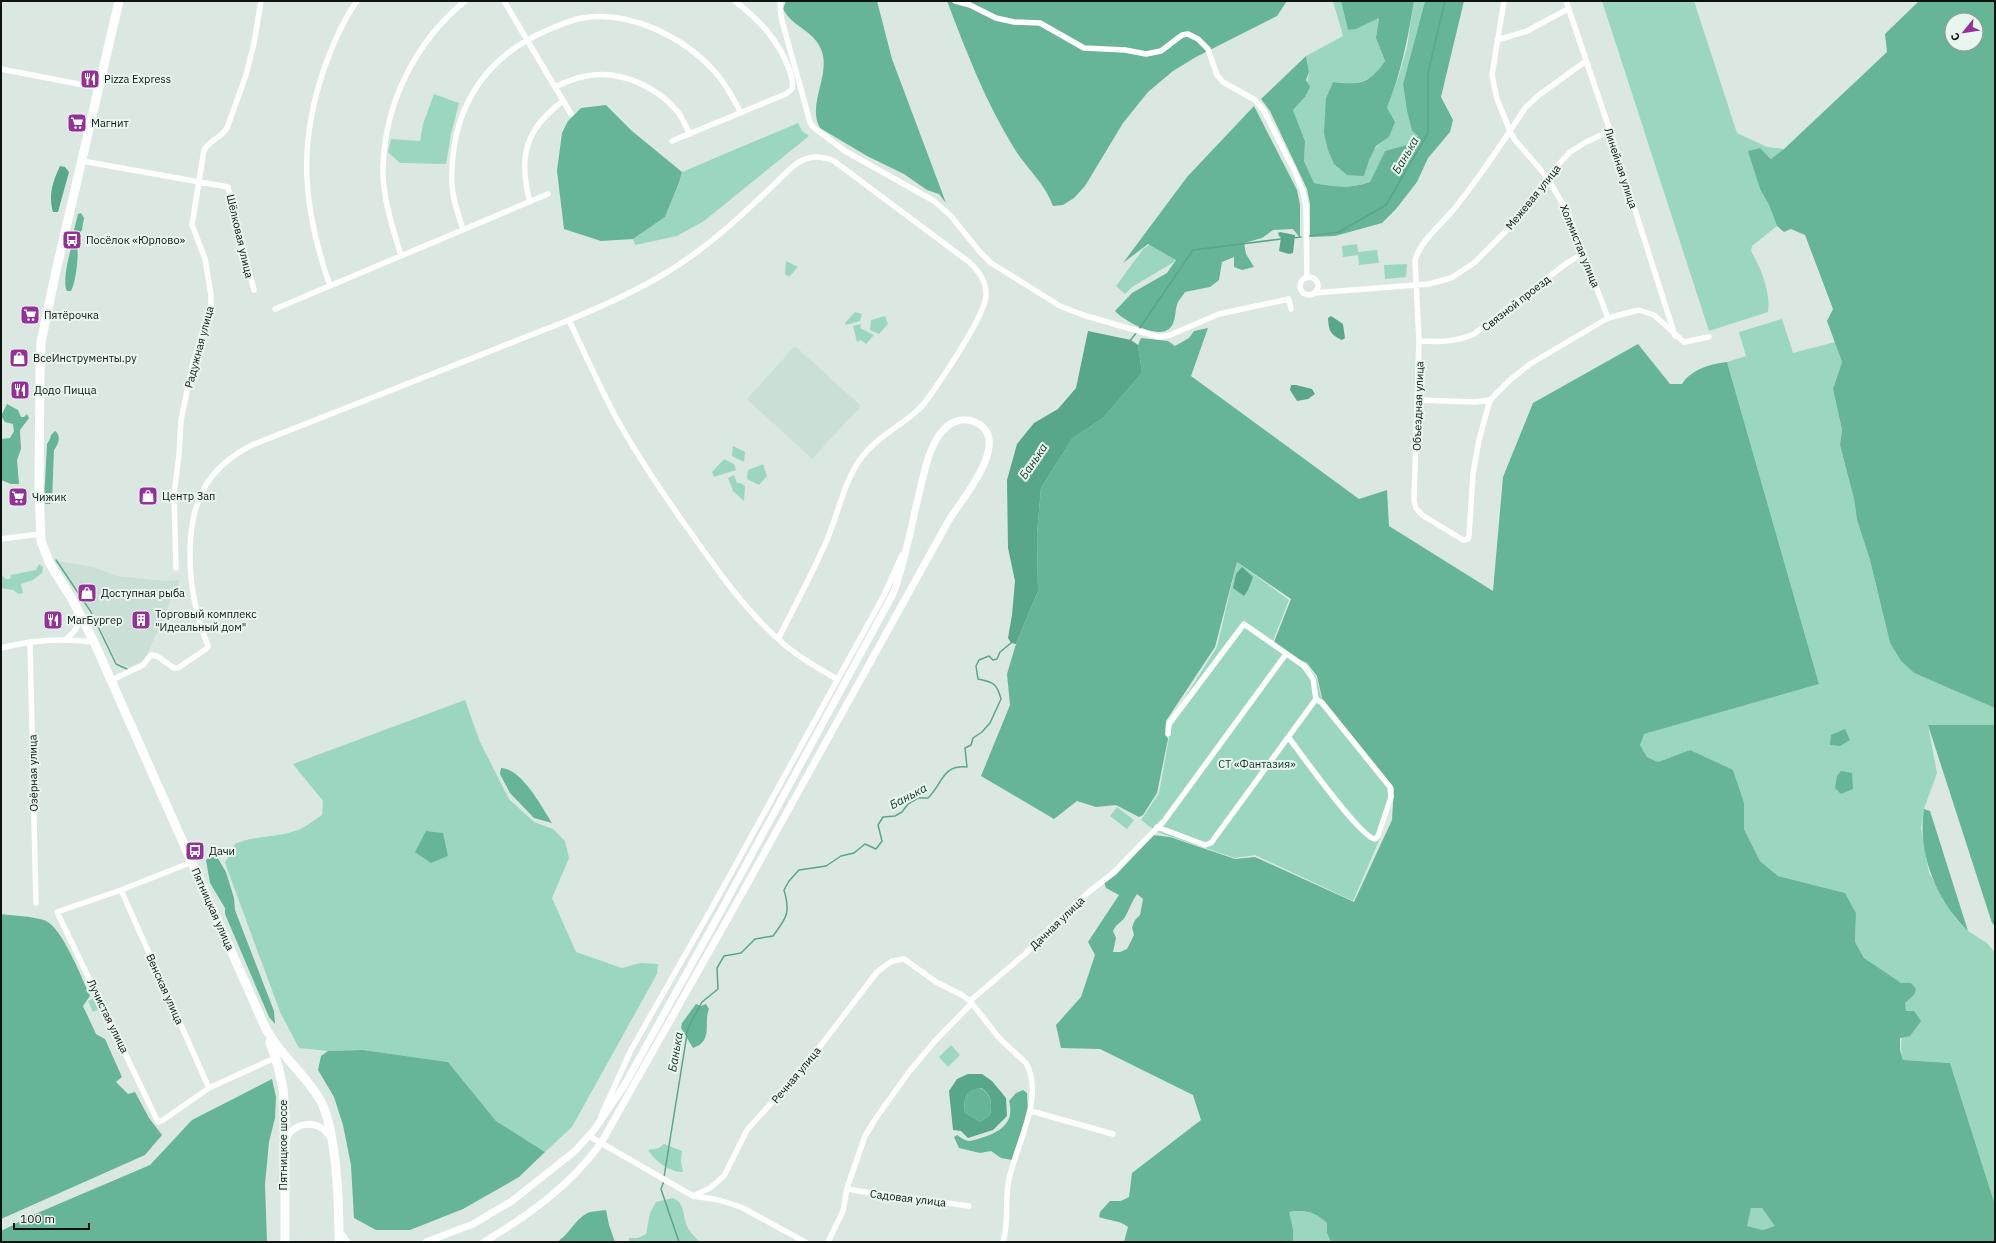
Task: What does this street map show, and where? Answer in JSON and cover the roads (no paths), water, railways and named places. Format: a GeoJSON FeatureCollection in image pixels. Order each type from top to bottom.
{"type":"FeatureCollection","features":[{"type":"Feature","properties":{"kind":"main road"},"geometry":{"type":"LineString","coordinates":[[112,680],[80,613],[46,556],[40,534],[38,411],[41,342],[119,1]]}},
{"type":"Feature","properties":{"kind":"main road","name":"Пятницкая улица"},"geometry":{"type":"LineString","coordinates":[[112,680],[265,1027],[282,1054],[319,1098],[325,1112],[333,1144]]}},
{"type":"Feature","properties":{"kind":"main road","name":"Пятницкое шоссе"},"geometry":{"type":"LineString","coordinates":[[265,1027],[278,1066],[283,1088],[285,1113],[284,1242]]}},
{"type":"Feature","properties":{"kind":"main road"},"geometry":{"type":"LineString","coordinates":[[333,1144],[339,1242]]}},
{"type":"Feature","properties":{"kind":"street","name":"Радужная улица"},"geometry":{"type":"LineString","coordinates":[[176,568],[174,494],[179,455],[181,420],[193,363],[211,304],[205,259],[192,225],[204,150],[212,141],[224,134],[246,75],[254,43],[261,1]]}},
{"type":"Feature","properties":{"kind":"street"},"geometry":{"type":"LineString","coordinates":[[330,286],[317,248],[310,218],[307,182],[309,119],[318,86],[330,54],[345,20],[357,1]]}},
{"type":"Feature","properties":{"kind":"street"},"geometry":{"type":"LineString","coordinates":[[401,256],[386,196],[383,168],[387,132],[395,101],[404,77],[435,29],[465,1]]}},
{"type":"Feature","properties":{"kind":"street"},"geometry":{"type":"LineString","coordinates":[[504,1],[571,114]]}},
{"type":"Feature","properties":{"kind":"street"},"geometry":{"type":"LineString","coordinates":[[672,142],[786,94],[792,90],[793,85],[786,63],[776,41],[763,25],[735,1]]}},
{"type":"Feature","properties":{"kind":"street"},"geometry":{"type":"LineString","coordinates":[[780,1],[781,17],[810,122],[813,127],[845,151],[934,201],[950,215],[980,252],[991,262],[1060,306],[1083,315],[1159,337],[1170,335],[1219,314],[1290,299],[1291,309]]}},
{"type":"Feature","properties":{"kind":"street"},"geometry":{"type":"LineString","coordinates":[[955,1],[970,5],[996,18],[1014,22],[1040,23],[1084,48],[1125,50],[1146,54],[1161,51],[1182,34],[1188,34],[1198,39],[1208,49],[1217,75],[1223,82],[1255,100],[1264,111],[1295,172],[1303,192],[1306,206],[1307,278]]}},
{"type":"Feature","properties":{"kind":"street","name":"Холмистая улица"},"geometry":{"type":"LineString","coordinates":[[1504,1],[1492,75],[1497,98],[1510,131],[1547,177],[1568,213],[1608,318]]}},
{"type":"Feature","properties":{"kind":"street","name":"Линейная улица"},"geometry":{"type":"LineString","coordinates":[[1566,1],[1610,131],[1675,336]]}},
{"type":"Feature","properties":{"kind":"street"},"geometry":{"type":"LineString","coordinates":[[1497,40],[1527,31],[1568,9]]}},
{"type":"Feature","properties":{"kind":"street"},"geometry":{"type":"LineString","coordinates":[[463,230],[452,188],[454,142],[460,120],[469,98],[492,66],[508,52],[527,39],[562,24],[582,18],[622,19],[643,25],[670,36],[696,53],[715,72],[731,94],[741,113]]}},
{"type":"Feature","properties":{"kind":"street","name":"Объездная улица"},"geometry":{"type":"LineString","coordinates":[[1490,400],[1479,440],[1473,474],[1469,536],[1466,540],[1457,537],[1422,515],[1416,508],[1414,501],[1419,341],[1415,260],[1418,252],[1454,208],[1525,108],[1539,95],[1586,61]]}},
{"type":"Feature","properties":{"kind":"street"},"geometry":{"type":"LineString","coordinates":[[1,69],[99,88]]}},
{"type":"Feature","properties":{"kind":"street"},"geometry":{"type":"LineString","coordinates":[[555,87],[577,78],[594,75],[614,76],[634,81],[651,89],[667,101],[679,113],[690,134]]}},
{"type":"Feature","properties":{"kind":"street"},"geometry":{"type":"LineString","coordinates":[[530,202],[525,181],[524,163],[527,146],[533,132],[542,118],[563,101]]}},
{"type":"Feature","properties":{"kind":"street","name":"Межевая улица"},"geometry":{"type":"LineString","coordinates":[[1314,293],[1429,284],[1451,278],[1474,263],[1523,211],[1547,177],[1570,152],[1586,142],[1610,131]]}},
{"type":"Feature","properties":{"kind":"street"},"geometry":{"type":"LineString","coordinates":[[112,680],[143,665],[151,656],[157,656],[174,668],[178,668],[206,649],[208,646],[194,605],[190,586],[190,533],[198,500],[213,474],[222,464],[238,452],[252,445],[569,320],[655,280],[695,253],[736,221],[796,164],[809,157],[823,156],[834,161],[957,252],[976,268],[982,276],[986,296],[980,316],[923,405],[873,444],[859,462],[843,495],[827,539],[801,595],[778,639]]}},
{"type":"Feature","properties":{"kind":"street"},"geometry":{"type":"LineString","coordinates":[[82,161],[199,181]]}},
{"type":"Feature","properties":{"kind":"street","name":"Шёлковая улица"},"geometry":{"type":"LineString","coordinates":[[199,181],[226,186],[230,189],[240,240],[254,290]]}},
{"type":"Feature","properties":{"kind":"street"},"geometry":{"type":"LineString","coordinates":[[276,309],[548,194]]}},
{"type":"Feature","properties":{"kind":"street","name":"Связной проезд"},"geometry":{"type":"LineString","coordinates":[[1419,341],[1447,342],[1460,340],[1474,334],[1567,263],[1584,253]]}},
{"type":"Feature","properties":{"kind":"street"},"geometry":{"type":"LineString","coordinates":[[1307,278],[1312,278],[1317,284],[1317,289],[1314,293],[1306,294],[1301,289],[1301,282],[1307,278]]}},
{"type":"Feature","properties":{"kind":"street"},"geometry":{"type":"LineString","coordinates":[[1418,400],[1475,402],[1490,400],[1510,380],[1530,364],[1608,318],[1640,310],[1654,315],[1675,336],[1684,342],[1709,337]]}},
{"type":"Feature","properties":{"kind":"street"},"geometry":{"type":"LineString","coordinates":[[569,320],[593,372],[619,422],[656,484],[720,574],[750,612],[778,639],[801,657],[837,679]]}},
{"type":"Feature","properties":{"kind":"street"},"geometry":{"type":"LineString","coordinates":[[426,1242],[473,1224],[512,1201],[560,1164],[592,1133],[624,1086],[884,611],[899,579],[931,451],[940,435],[949,425],[956,421],[964,420],[977,423],[983,428],[989,439],[990,448],[985,463],[949,520],[740,897],[601,1143],[584,1166],[564,1186],[512,1225],[484,1242]]}},
{"type":"Feature","properties":{"kind":"street"},"geometry":{"type":"LineString","coordinates":[[1,539],[40,534]]}},
{"type":"Feature","properties":{"kind":"street"},"geometry":{"type":"LineString","coordinates":[[592,1133],[631,1050],[711,911],[884,595],[908,540]]}},
{"type":"Feature","properties":{"kind":"street"},"geometry":{"type":"LineString","coordinates":[[66,639],[73,634],[78,626],[80,613]]}},
{"type":"Feature","properties":{"kind":"street"},"geometry":{"type":"LineString","coordinates":[[1157,827],[1205,845],[1211,843],[1316,699],[1316,687],[1310,672],[1304,666],[1246,624],[1242,625],[1169,724],[1168,734]]}},
{"type":"Feature","properties":{"kind":"street"},"geometry":{"type":"LineString","coordinates":[[1,648],[30,642],[66,639],[94,642]]}},
{"type":"Feature","properties":{"kind":"street","name":"Озёрная улица"},"geometry":{"type":"LineString","coordinates":[[30,642],[36,903]]}},
{"type":"Feature","properties":{"kind":"street","name":"Дачная улица"},"geometry":{"type":"LineString","coordinates":[[828,1242],[843,1211],[847,1188],[865,1136],[909,1072],[930,1046],[971,1003],[1026,954],[1050,928],[1090,891],[1112,874],[1140,843],[1164,820],[1286,654]]}},
{"type":"Feature","properties":{"kind":"street"},"geometry":{"type":"LineString","coordinates":[[1288,738],[1355,822],[1368,836],[1375,839],[1378,836],[1391,797],[1390,787],[1322,703],[1316,699]]}},
{"type":"Feature","properties":{"kind":"street"},"geometry":{"type":"LineString","coordinates":[[120,890],[192,862]]}},
{"type":"Feature","properties":{"kind":"street","name":"Лучистая улица"},"geometry":{"type":"LineString","coordinates":[[120,890],[57,912],[158,1122],[209,1088]]}},
{"type":"Feature","properties":{"kind":"street","name":"Венская улица"},"geometry":{"type":"LineString","coordinates":[[120,890],[209,1088]]}},
{"type":"Feature","properties":{"kind":"street","name":"Речная улица"},"geometry":{"type":"LineString","coordinates":[[693,1196],[710,1188],[724,1176],[747,1130],[805,1066],[877,972],[892,961],[904,958],[936,982],[962,995],[971,1003]]}},
{"type":"Feature","properties":{"kind":"street"},"geometry":{"type":"LineString","coordinates":[[971,1003],[1000,1039],[1026,1063],[1031,1086],[1031,1111],[1008,1184],[1007,1228],[1003,1242]]}},
{"type":"Feature","properties":{"kind":"street"},"geometry":{"type":"LineString","coordinates":[[209,1088],[282,1054]]}},
{"type":"Feature","properties":{"kind":"street"},"geometry":{"type":"LineString","coordinates":[[1031,1111],[1113,1134]]}},
{"type":"Feature","properties":{"kind":"street"},"geometry":{"type":"LineString","coordinates":[[284,1149],[286,1140],[290,1133],[296,1127],[304,1124],[316,1125],[324,1129],[330,1135],[333,1144]]}},
{"type":"Feature","properties":{"kind":"street"},"geometry":{"type":"LineString","coordinates":[[592,1133],[601,1143],[693,1196],[719,1200],[741,1207],[805,1242]]}},
{"type":"Feature","properties":{"kind":"street","name":"Садовая улица"},"geometry":{"type":"LineString","coordinates":[[847,1188],[865,1192],[969,1206]]}},
{"type":"Feature","properties":{"kind":"street"},"geometry":{"type":"LineString","coordinates":[[339,1230],[347,1242]]}},
{"type":"Feature","properties":{"kind":"water"},"geometry":{"type":"Polygon","coordinates":[[[60,166],[65,167],[69,172],[58,212],[53,212],[51,194],[55,177],[60,166]]]}},
{"type":"Feature","properties":{"kind":"water"},"geometry":{"type":"Polygon","coordinates":[[[1280,232],[1295,235],[1293,253],[1289,254],[1279,251],[1281,238],[1278,233],[1280,232]]]}},
{"type":"Feature","properties":{"kind":"water"},"geometry":{"type":"Polygon","coordinates":[[[1331,316],[1343,324],[1345,338],[1342,340],[1335,336],[1330,330],[1328,318],[1331,316]]]}},
{"type":"Feature","properties":{"kind":"water"},"geometry":{"type":"Polygon","coordinates":[[[1088,331],[1131,340],[1138,345],[1142,373],[1103,418],[1072,439],[1041,488],[1037,534],[1038,591],[1016,644],[1011,643],[1008,638],[1015,581],[1008,548],[1007,480],[1017,444],[1034,423],[1058,409],[1076,388],[1088,331]]]}},
{"type":"Feature","properties":{"kind":"water"},"geometry":{"type":"Polygon","coordinates":[[[1291,385],[1312,389],[1315,394],[1308,399],[1297,401],[1290,390],[1291,385]]]}},
{"type":"Feature","properties":{"kind":"water"},"geometry":{"type":"Polygon","coordinates":[[[1242,567],[1253,577],[1244,596],[1233,588],[1236,574],[1242,567]]]}},
{"type":"Feature","properties":{"kind":"water"},"geometry":{"type":"Polygon","coordinates":[[[968,1074],[982,1074],[992,1081],[1006,1098],[1007,1116],[993,1130],[968,1138],[961,1131],[953,1130],[949,1091],[957,1079],[968,1074]],[[981,1088],[975,1089],[968,1093],[965,1098],[964,1112],[980,1122],[990,1115],[990,1099],[981,1088]]]}},
{"type":"Feature","properties":{"kind":"waterway","name":"Банька"},"geometry":{"type":"LineString","coordinates":[[1309,236],[1339,232],[1386,205],[1428,133],[1428,73],[1445,1]]}},
{"type":"Feature","properties":{"kind":"waterway","name":"Банька"},"geometry":{"type":"LineString","coordinates":[[1293,238],[1301,237]]}},
{"type":"Feature","properties":{"kind":"waterway","name":"Банька"},"geometry":{"type":"LineString","coordinates":[[1139,329],[1193,250],[1281,239]]}},
{"type":"Feature","properties":{"kind":"waterway","name":"Банька"},"geometry":{"type":"LineString","coordinates":[[1129,342],[1137,332]]}},
{"type":"Feature","properties":{"kind":"waterway"},"geometry":{"type":"LineString","coordinates":[[56,560],[91,612],[116,664],[127,669]]}},
{"type":"Feature","properties":{"kind":"waterway","name":"Банька"},"geometry":{"type":"LineString","coordinates":[[664,1177],[688,1028],[702,1002],[718,989],[717,968],[724,956],[741,953],[755,939],[773,936],[786,915],[787,905],[784,890],[789,881],[799,870],[826,866],[841,856],[854,853],[865,844],[876,849],[882,841],[878,825],[883,817],[895,816],[902,812],[908,804],[918,798],[928,798],[947,772],[958,767],[967,767],[965,748],[971,745],[973,738],[982,732],[990,723],[1001,699],[994,684],[978,679],[976,666],[979,660],[989,656],[993,660],[997,659],[1000,652],[1011,643]]}},
{"type":"Feature","properties":{"kind":"waterway","name":"Банька"},"geometry":{"type":"LineString","coordinates":[[664,1181],[661,1189],[679,1242]]}},
{"type":"Feature","properties":{"kind":"place","name":"Pizza Express"},"geometry":{"type":"Point","coordinates":[90,79]}},
{"type":"Feature","properties":{"kind":"place","name":"Магнит"},"geometry":{"type":"Point","coordinates":[77,123]}},
{"type":"Feature","properties":{"kind":"place","name":"Посёлок «Юрлово»"},"geometry":{"type":"Point","coordinates":[72,240]}},
{"type":"Feature","properties":{"kind":"place","name":"Пятёрочка"},"geometry":{"type":"Point","coordinates":[30,315]}},
{"type":"Feature","properties":{"kind":"place","name":"ВсеИнструменты.ру"},"geometry":{"type":"Point","coordinates":[19,358]}},
{"type":"Feature","properties":{"kind":"place","name":"Додо Пицца"},"geometry":{"type":"Point","coordinates":[20,390]}},
{"type":"Feature","properties":{"kind":"place","name":"Центр Зап"},"geometry":{"type":"Point","coordinates":[148,496]}},
{"type":"Feature","properties":{"kind":"place","name":"Чижик"},"geometry":{"type":"Point","coordinates":[18,497]}},
{"type":"Feature","properties":{"kind":"place","name":"Доступная рыба"},"geometry":{"type":"Point","coordinates":[87,593]}},
{"type":"Feature","properties":{"kind":"place","name":"МагБургер"},"geometry":{"type":"Point","coordinates":[53,620]}},
{"type":"Feature","properties":{"kind":"place","name":"Торговый комплекс \"Идеальный дом\""},"geometry":{"type":"Point","coordinates":[141,620]}},
{"type":"Feature","properties":{"kind":"place","name":"Дачи"},"geometry":{"type":"Point","coordinates":[195,851]}},
{"type":"Feature","properties":{"kind":"park label","name":"СТ «Фантазия»"},"geometry":{"type":"Point","coordinates":[1257,764]}}]}
